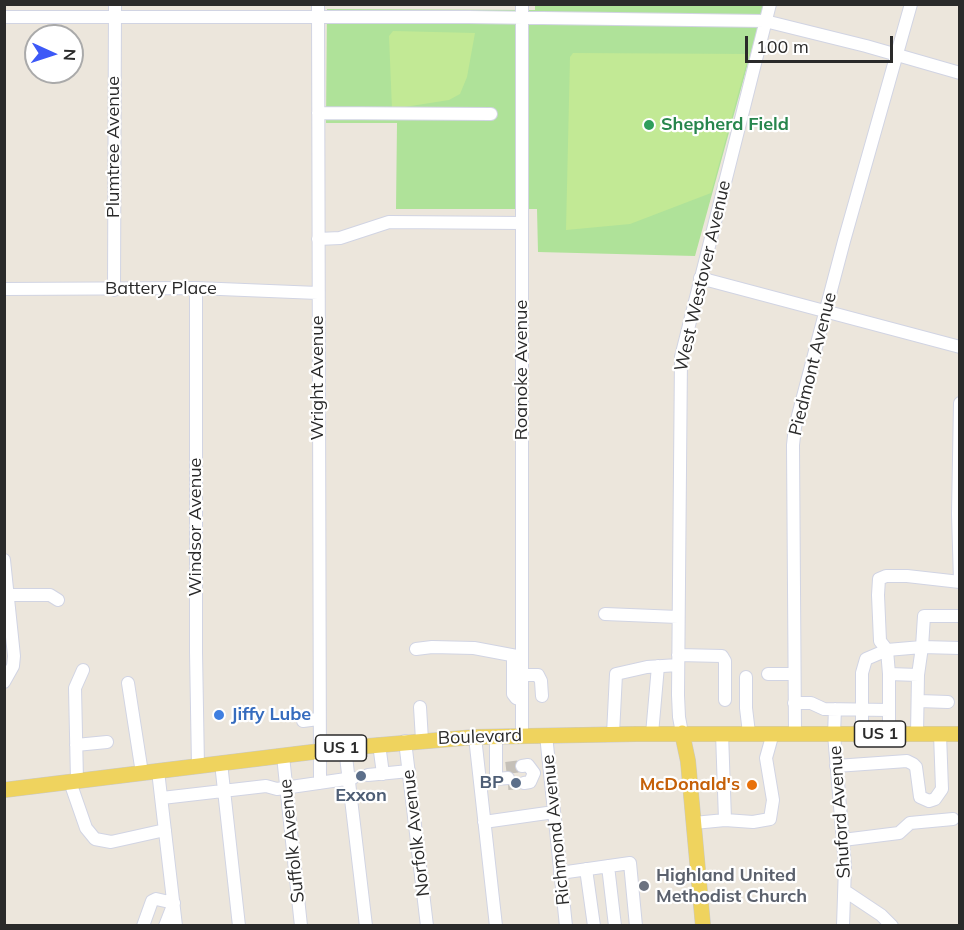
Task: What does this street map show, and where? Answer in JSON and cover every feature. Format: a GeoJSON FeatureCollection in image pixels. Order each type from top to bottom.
{"type":"FeatureCollection","features":[{"type":"Feature","properties":{"kind":"main road"},"geometry":{"type":"LineString","coordinates":[[682,734],[688,761],[703,926]]}},
{"type":"Feature","properties":{"kind":"main road","name":"Boulevard"},"geometry":{"type":"LineString","coordinates":[[4,790],[422,740],[522,735],[960,734]]}},
{"type":"Feature","properties":{"kind":"street","name":"West Westover Avenue"},"geometry":{"type":"LineString","coordinates":[[682,734],[678,713],[681,357],[770,4]]}},
{"type":"Feature","properties":{"kind":"street","name":"Piedmont Avenue"},"geometry":{"type":"LineString","coordinates":[[795,733],[793,445],[795,427],[911,4]]}},
{"type":"Feature","properties":{"kind":"street"},"geometry":{"type":"LineString","coordinates":[[4,17],[115,11],[522,11],[765,21],[960,73]]}},
{"type":"Feature","properties":{"kind":"street","name":"Plumtree Avenue"},"geometry":{"type":"LineString","coordinates":[[114,290],[115,11]]}},
{"type":"Feature","properties":{"kind":"street","name":"Wright Avenue"},"geometry":{"type":"LineString","coordinates":[[318,11],[318,751],[320,783]]}},
{"type":"Feature","properties":{"kind":"street","name":"Roanoke Avenue"},"geometry":{"type":"LineString","coordinates":[[522,11],[518,657],[522,675],[522,735]]}},
{"type":"Feature","properties":{"kind":"street"},"geometry":{"type":"LineString","coordinates":[[318,113],[491,114]]}},
{"type":"Feature","properties":{"kind":"street"},"geometry":{"type":"LineString","coordinates":[[318,239],[340,238],[389,222],[522,223]]}},
{"type":"Feature","properties":{"kind":"street"},"geometry":{"type":"LineString","coordinates":[[700,278],[960,347]]}},
{"type":"Feature","properties":{"kind":"street","name":"Battery Place"},"geometry":{"type":"LineString","coordinates":[[4,289],[196,288],[318,293]]}},
{"type":"Feature","properties":{"kind":"street","name":"Windsor Avenue"},"geometry":{"type":"LineString","coordinates":[[196,288],[198,766]]}},
{"type":"Feature","properties":{"kind":"street"},"geometry":{"type":"LineString","coordinates":[[889,734],[889,674],[887,650],[880,640],[879,579],[886,576],[907,576],[960,581],[958,514],[960,403]]}},
{"type":"Feature","properties":{"kind":"street"},"geometry":{"type":"LineString","coordinates":[[4,560],[14,656],[13,666],[4,682]]}},
{"type":"Feature","properties":{"kind":"street"},"geometry":{"type":"LineString","coordinates":[[8,595],[50,595],[58,600]]}},
{"type":"Feature","properties":{"kind":"street"},"geometry":{"type":"LineString","coordinates":[[605,614],[678,617]]}},
{"type":"Feature","properties":{"kind":"street"},"geometry":{"type":"LineString","coordinates":[[917,734],[918,675],[924,616],[960,616]]}},
{"type":"Feature","properties":{"kind":"street"},"geometry":{"type":"LineString","coordinates":[[416,649],[432,647],[489,649],[518,657],[513,694],[522,700]]}},
{"type":"Feature","properties":{"kind":"street"},"geometry":{"type":"LineString","coordinates":[[862,734],[863,663],[870,656],[887,650],[922,647],[960,648]]}},
{"type":"Feature","properties":{"kind":"street"},"geometry":{"type":"LineString","coordinates":[[613,734],[616,674],[678,660],[722,656],[725,661],[725,700]]}},
{"type":"Feature","properties":{"kind":"street"},"geometry":{"type":"LineString","coordinates":[[652,734],[658,666]]}},
{"type":"Feature","properties":{"kind":"street"},"geometry":{"type":"LineString","coordinates":[[83,670],[75,688],[74,781],[86,828],[95,839],[111,842],[165,830]]}},
{"type":"Feature","properties":{"kind":"street"},"geometry":{"type":"LineString","coordinates":[[768,674],[794,674]]}},
{"type":"Feature","properties":{"kind":"street"},"geometry":{"type":"LineString","coordinates":[[889,674],[918,675]]}},
{"type":"Feature","properties":{"kind":"street"},"geometry":{"type":"LineString","coordinates":[[522,675],[538,675],[541,681],[542,696]]}},
{"type":"Feature","properties":{"kind":"street"},"geometry":{"type":"LineString","coordinates":[[746,677],[749,733]]}},
{"type":"Feature","properties":{"kind":"street"},"geometry":{"type":"LineString","coordinates":[[128,683],[142,773]]}},
{"type":"Feature","properties":{"kind":"street"},"geometry":{"type":"LineString","coordinates":[[919,701],[948,702]]}},
{"type":"Feature","properties":{"kind":"street"},"geometry":{"type":"LineString","coordinates":[[794,703],[810,704],[824,709],[889,710]]}},
{"type":"Feature","properties":{"kind":"street"},"geometry":{"type":"LineString","coordinates":[[420,707],[422,740]]}},
{"type":"Feature","properties":{"kind":"street","name":"Shuford Avenue"},"geometry":{"type":"LineString","coordinates":[[835,709],[834,734],[845,891],[843,926]]}},
{"type":"Feature","properties":{"kind":"street"},"geometry":{"type":"LineString","coordinates":[[303,721],[318,719]]}},
{"type":"Feature","properties":{"kind":"street"},"geometry":{"type":"LineString","coordinates":[[722,733],[725,820]]}},
{"type":"Feature","properties":{"kind":"street"},"geometry":{"type":"LineString","coordinates":[[694,823],[725,820],[753,822],[770,819],[773,800],[766,758],[773,733]]}},
{"type":"Feature","properties":{"kind":"street"},"geometry":{"type":"LineString","coordinates":[[836,766],[907,761],[916,767],[920,797],[929,801],[935,800],[942,789],[940,734]]}},
{"type":"Feature","properties":{"kind":"street","name":"Richmond Avenue"},"geometry":{"type":"LineString","coordinates":[[546,735],[566,926]]}},
{"type":"Feature","properties":{"kind":"street"},"geometry":{"type":"LineString","coordinates":[[496,736],[496,779],[506,777]]}},
{"type":"Feature","properties":{"kind":"street"},"geometry":{"type":"LineString","coordinates":[[475,737],[496,926]]}},
{"type":"Feature","properties":{"kind":"street","name":"Norfolk Avenue"},"geometry":{"type":"LineString","coordinates":[[405,741],[427,926]]}},
{"type":"Feature","properties":{"kind":"street"},"geometry":{"type":"LineString","coordinates":[[76,745],[107,742]]}},
{"type":"Feature","properties":{"kind":"street"},"geometry":{"type":"LineString","coordinates":[[379,744],[383,774]]}},
{"type":"Feature","properties":{"kind":"street"},"geometry":{"type":"LineString","coordinates":[[345,748],[351,778],[366,926]]}},
{"type":"Feature","properties":{"kind":"street","name":"Suffolk Avenue"},"geometry":{"type":"LineString","coordinates":[[283,756],[301,926]]}},
{"type":"Feature","properties":{"kind":"street"},"geometry":{"type":"LineString","coordinates":[[221,764],[239,926]]}},
{"type":"Feature","properties":{"kind":"street"},"geometry":{"type":"LineString","coordinates":[[158,771],[176,926]]}},
{"type":"Feature","properties":{"kind":"street"},"geometry":{"type":"LineString","coordinates":[[368,775],[408,771]]}},
{"type":"Feature","properties":{"kind":"street"},"geometry":{"type":"LineString","coordinates":[[526,774],[550,772]]}},
{"type":"Feature","properties":{"kind":"street"},"geometry":{"type":"LineString","coordinates":[[162,798],[266,786],[276,789],[286,788],[351,778]]}},
{"type":"Feature","properties":{"kind":"street"},"geometry":{"type":"LineString","coordinates":[[484,822],[554,812]]}},
{"type":"Feature","properties":{"kind":"street"},"geometry":{"type":"LineString","coordinates":[[843,840],[899,833],[910,824],[953,819]]}},
{"type":"Feature","properties":{"kind":"street"},"geometry":{"type":"LineString","coordinates":[[560,873],[630,863],[636,926]]}},
{"type":"Feature","properties":{"kind":"street"},"geometry":{"type":"LineString","coordinates":[[608,866],[615,926]]}},
{"type":"Feature","properties":{"kind":"street"},"geometry":{"type":"LineString","coordinates":[[586,869],[594,926]]}},
{"type":"Feature","properties":{"kind":"street","name":"Shuford Avenue"},"geometry":{"type":"LineString","coordinates":[[845,891],[881,915],[892,926]]}},
{"type":"Feature","properties":{"kind":"street"},"geometry":{"type":"LineString","coordinates":[[143,926],[154,899],[174,903]]}},
{"type":"Feature","properties":{"kind":"street"},"geometry":{"type":"LineString","coordinates":[[165,926],[174,903]]}},
{"type":"Feature","properties":{"kind":"green space"},"geometry":{"type":"Polygon","coordinates":[[[535,4],[764,5],[695,256],[538,252],[537,209],[396,209],[397,123],[326,123],[327,9],[535,10],[535,4]]]}},
{"type":"Feature","properties":{"kind":"green space"},"geometry":{"type":"Polygon","coordinates":[[[393,31],[475,33],[467,77],[460,94],[449,100],[392,109],[389,36],[393,31]]]}},
{"type":"Feature","properties":{"kind":"green space","name":"Shepherd Field"},"geometry":{"type":"Polygon","coordinates":[[[573,53],[749,54],[711,193],[630,224],[566,230],[570,57],[573,53]]]}},
{"type":"Feature","properties":{"kind":"tunnel"},"geometry":{"type":"LineString","coordinates":[[506,768],[522,766]]}},
{"type":"Feature","properties":{"kind":"tunnel"},"geometry":{"type":"LineString","coordinates":[[508,784],[524,783]]}},
{"type":"Feature","properties":{"kind":"place","name":"Shepherd Field"},"geometry":{"type":"Point","coordinates":[649,125]}},
{"type":"Feature","properties":{"kind":"place","name":"Jiffy Lube"},"geometry":{"type":"Point","coordinates":[219,715]}},
{"type":"Feature","properties":{"kind":"place","name":"Exxon"},"geometry":{"type":"Point","coordinates":[361,776]}},
{"type":"Feature","properties":{"kind":"place","name":"BP"},"geometry":{"type":"Point","coordinates":[516,783]}},
{"type":"Feature","properties":{"kind":"place","name":"McDonald's"},"geometry":{"type":"Point","coordinates":[752,785]}},
{"type":"Feature","properties":{"kind":"place","name":"Highland United Methodist Church"},"geometry":{"type":"Point","coordinates":[644,886]}}]}
